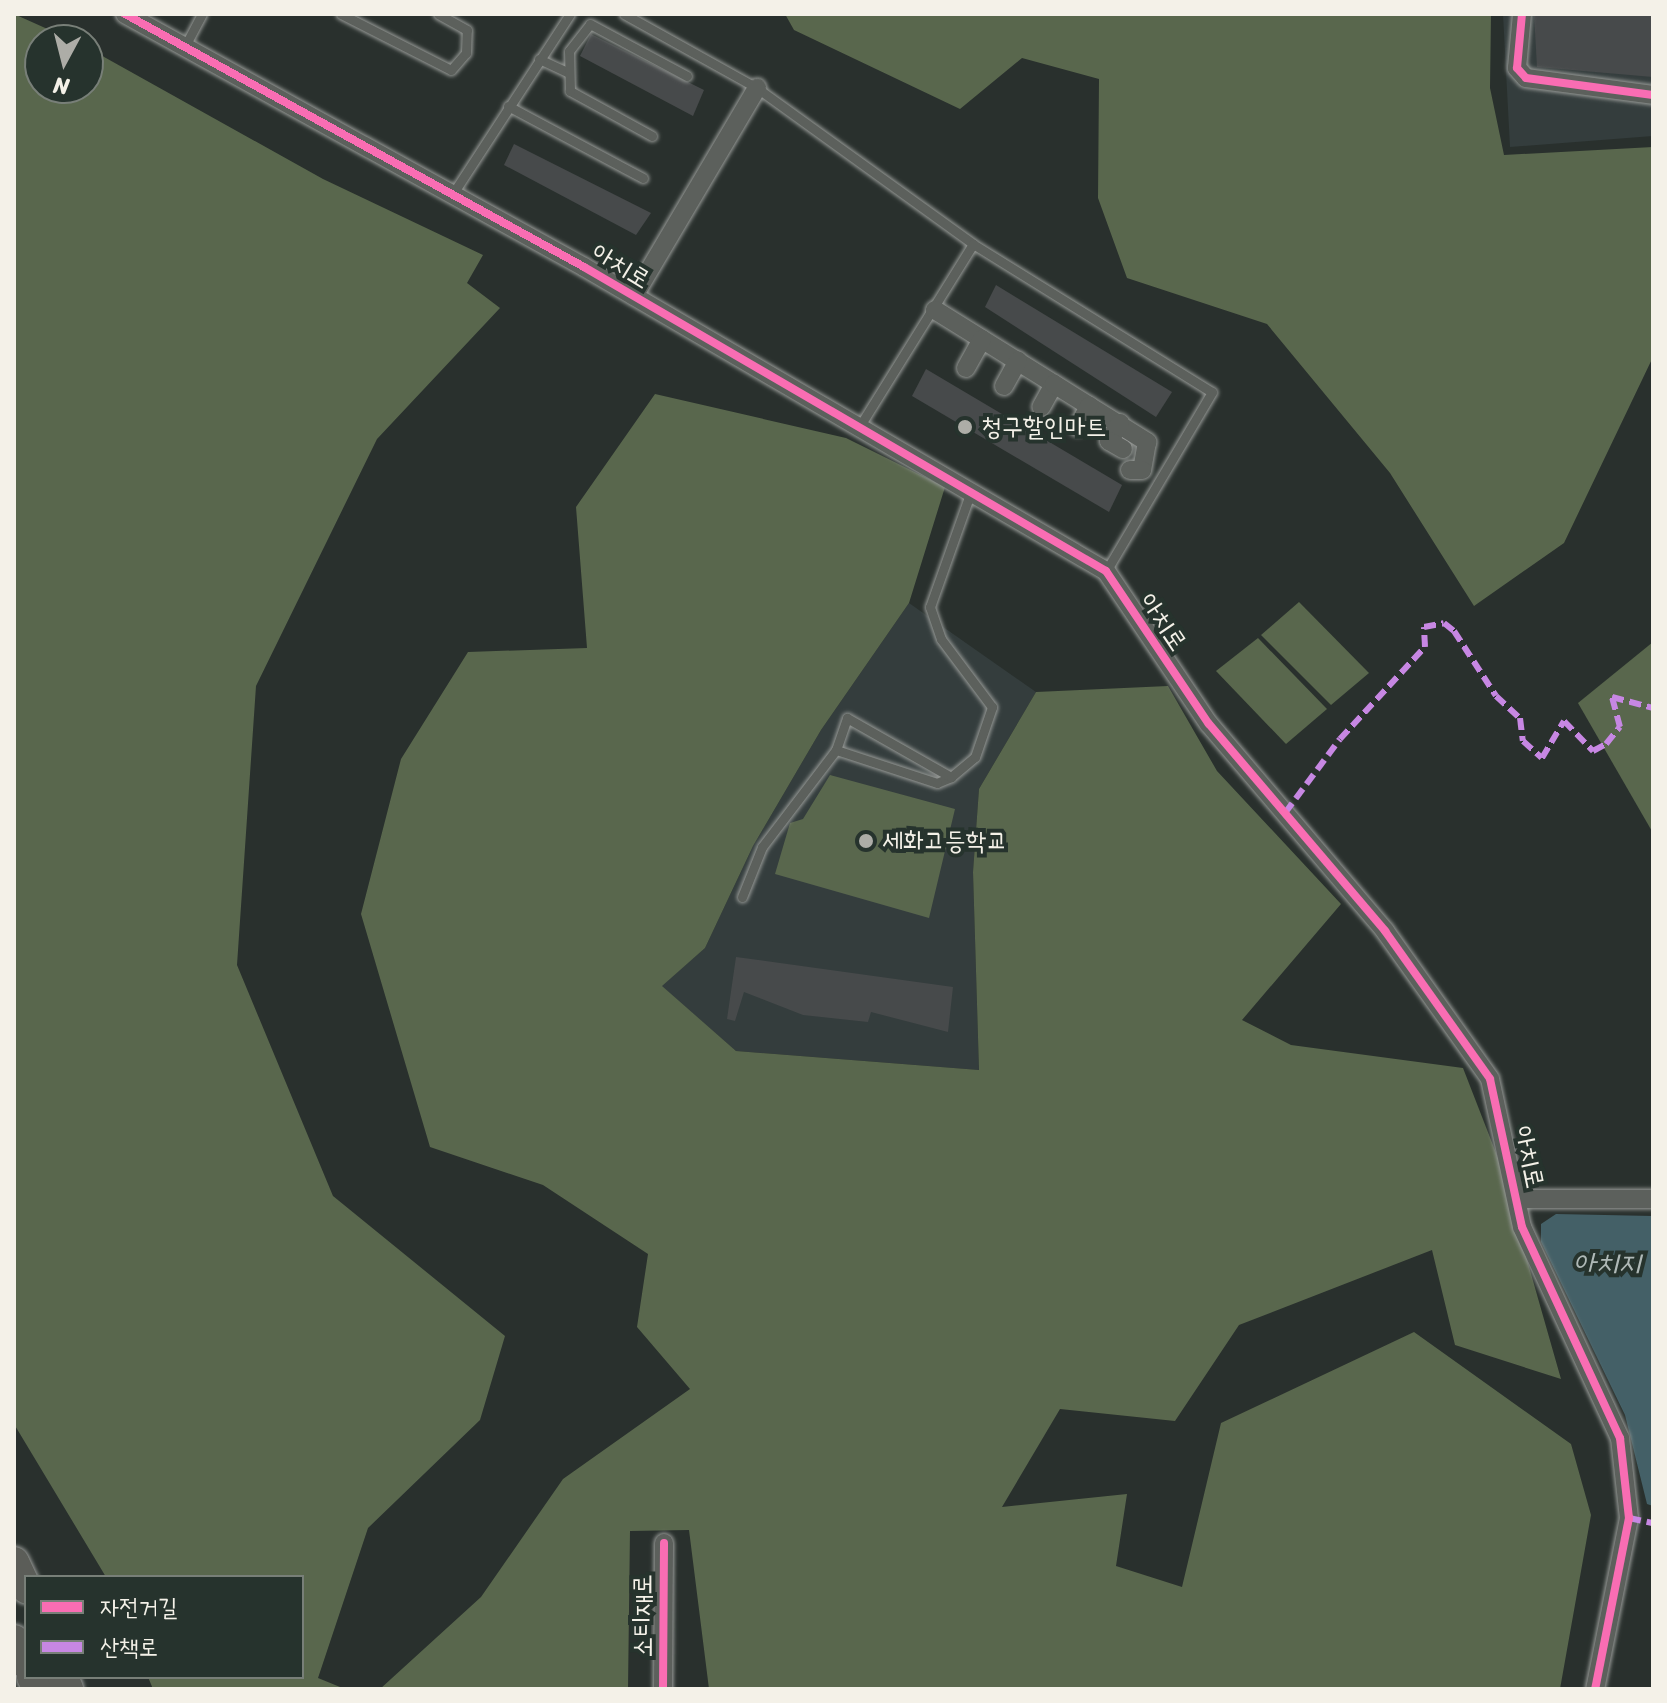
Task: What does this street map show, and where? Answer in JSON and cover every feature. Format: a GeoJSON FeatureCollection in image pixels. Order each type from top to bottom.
{"type":"FeatureCollection","features":[{"type":"Feature","properties":{"kind":"main road"},"geometry":{"type":"LineString","coordinates":[[14,1562],[24,1584]]}},
{"type":"Feature","properties":{"kind":"main road"},"geometry":{"type":"LineString","coordinates":[[14,1640],[24,1660]]}},
{"type":"Feature","properties":{"kind":"street"},"geometry":{"type":"LineString","coordinates":[[1522,14],[1517,68],[1526,78],[1653,95]]}},
{"type":"Feature","properties":{"kind":"street","name":"아치로"},"geometry":{"type":"LineString","coordinates":[[136,16],[634,296],[1106,571],[1209,724],[1385,931],[1490,1079],[1522,1227],[1622,1450],[1629,1518],[1595,1689]]}},
{"type":"Feature","properties":{"kind":"street"},"geometry":{"type":"LineString","coordinates":[[634,296],[757,88]]}},
{"type":"Feature","properties":{"kind":"street"},"geometry":{"type":"LineString","coordinates":[[935,310],[1147,442],[1142,470],[1130,470]]}},
{"type":"Feature","properties":{"kind":"street"},"geometry":{"type":"LineString","coordinates":[[966,368],[982,339]]}},
{"type":"Feature","properties":{"kind":"street"},"geometry":{"type":"LineString","coordinates":[[1004,386],[1018,361]]}},
{"type":"Feature","properties":{"kind":"street"},"geometry":{"type":"LineString","coordinates":[[1041,407],[1054,384]]}},
{"type":"Feature","properties":{"kind":"street"},"geometry":{"type":"LineString","coordinates":[[1078,427],[1089,406]]}},
{"type":"Feature","properties":{"kind":"street"},"geometry":{"type":"LineString","coordinates":[[1120,423],[1109,441],[1123,449]]}},
{"type":"Feature","properties":{"kind":"street"},"geometry":{"type":"LineString","coordinates":[[1518,1199],[1653,1199]]}},
{"type":"Feature","properties":{"kind":"street","name":"소티재로"},"geometry":{"type":"LineString","coordinates":[[663,1689],[664,1543]]}},
{"type":"Feature","properties":{"kind":"lane"},"geometry":{"type":"LineString","coordinates":[[185,46],[202,14]]}},
{"type":"Feature","properties":{"kind":"lane"},"geometry":{"type":"LineString","coordinates":[[341,14],[451,70],[466,53],[467,30],[438,14]]}},
{"type":"Feature","properties":{"kind":"lane"},"geometry":{"type":"LineString","coordinates":[[452,195],[570,14]]}},
{"type":"Feature","properties":{"kind":"lane"},"geometry":{"type":"LineString","coordinates":[[624,14],[757,88],[973,244],[1212,392],[1106,571]]}},
{"type":"Feature","properties":{"kind":"lane"},"geometry":{"type":"LineString","coordinates":[[652,136],[570,91],[569,51],[590,24],[687,76]]}},
{"type":"Feature","properties":{"kind":"lane"},"geometry":{"type":"LineString","coordinates":[[539,59],[569,73]]}},
{"type":"Feature","properties":{"kind":"lane"},"geometry":{"type":"LineString","coordinates":[[508,106],[643,178]]}},
{"type":"Feature","properties":{"kind":"lane"},"geometry":{"type":"LineString","coordinates":[[858,429],[935,310],[973,244]]}},
{"type":"Feature","properties":{"kind":"lane"},"geometry":{"type":"LineString","coordinates":[[836,750],[937,783],[951,777],[975,757],[992,707],[941,639],[930,607],[971,491]]}},
{"type":"Feature","properties":{"kind":"lane"},"geometry":{"type":"LineString","coordinates":[[742,897],[762,847],[836,750],[847,718],[951,777]]}},
{"type":"Feature","properties":{"kind":"shaded area"},"geometry":{"type":"Polygon","coordinates":[[[1503,14],[1653,14],[1653,136],[1510,147],[1503,14]]]}},
{"type":"Feature","properties":{"kind":"shaded area","name":"세화고등학교"},"geometry":{"type":"Polygon","coordinates":[[[909,603],[1036,692],[979,789],[973,872],[979,1070],[736,1051],[661,986],[705,948],[753,846],[821,730],[909,603]]]}},
{"type":"Feature","properties":{"kind":"green space"},"geometry":{"type":"Polygon","coordinates":[[[14,14],[36,24],[24,24],[24,104],[104,104],[104,57],[323,179],[483,255],[467,283],[500,308],[377,439],[256,686],[237,965],[333,1196],[505,1336],[480,1420],[368,1528],[318,1678],[345,1689],[153,1689],[149,1679],[304,1679],[304,1575],[105,1575],[14,1424],[14,14]]]}},
{"type":"Feature","properties":{"kind":"green space"},"geometry":{"type":"Polygon","coordinates":[[[785,14],[1491,14],[1490,88],[1504,155],[1653,147],[1653,357],[1564,543],[1474,606],[1390,473],[1267,324],[1127,278],[1098,198],[1099,79],[1022,58],[960,109],[794,30],[785,14]]]}},
{"type":"Feature","properties":{"kind":"green space"},"geometry":{"type":"Polygon","coordinates":[[[655,394],[846,438],[945,487],[909,603],[821,730],[753,846],[705,948],[662,986],[736,1051],[979,1070],[973,872],[979,789],[1036,692],[1168,686],[1217,771],[1341,904],[1242,1020],[1291,1045],[1463,1068],[1498,1158],[1561,1379],[1455,1345],[1432,1250],[1239,1325],[1175,1421],[1060,1409],[1002,1507],[1127,1494],[1116,1566],[1182,1587],[1221,1423],[1414,1332],[1571,1444],[1591,1515],[1560,1689],[709,1689],[689,1530],[630,1531],[628,1689],[380,1689],[481,1597],[563,1479],[690,1389],[637,1327],[648,1254],[543,1185],[430,1147],[361,914],[401,759],[468,652],[587,648],[576,507],[655,394]]]}},
{"type":"Feature","properties":{"kind":"green space"},"geometry":{"type":"Polygon","coordinates":[[[1299,602],[1369,673],[1331,705],[1261,635],[1299,602]]]}},
{"type":"Feature","properties":{"kind":"green space"},"geometry":{"type":"Polygon","coordinates":[[[1258,638],[1327,709],[1286,744],[1216,671],[1258,638]]]}},
{"type":"Feature","properties":{"kind":"green space"},"geometry":{"type":"Polygon","coordinates":[[[1653,642],[1653,833],[1578,703],[1653,642]]]}},
{"type":"Feature","properties":{"kind":"green space"},"geometry":{"type":"Polygon","coordinates":[[[830,775],[955,809],[929,918],[775,874],[790,823],[803,819],[830,775]]]}},
{"type":"Feature","properties":{"kind":"water","name":"아치지"},"geometry":{"type":"Polygon","coordinates":[[[1556,1214],[1653,1216],[1653,1506],[1647,1504],[1625,1415],[1541,1242],[1541,1224],[1556,1214]]]}},
{"type":"Feature","properties":{"kind":"building"},"geometry":{"type":"Polygon","coordinates":[[[1534,14],[1653,14],[1653,77],[1537,67],[1534,14]]]}},
{"type":"Feature","properties":{"kind":"building"},"geometry":{"type":"Polygon","coordinates":[[[591,34],[704,90],[693,116],[580,56],[591,34]]]}},
{"type":"Feature","properties":{"kind":"building"},"geometry":{"type":"Polygon","coordinates":[[[514,144],[651,213],[636,235],[504,165],[514,144]]]}},
{"type":"Feature","properties":{"kind":"building"},"geometry":{"type":"Polygon","coordinates":[[[996,285],[1172,392],[1156,417],[985,307],[996,285]]]}},
{"type":"Feature","properties":{"kind":"building"},"geometry":{"type":"Polygon","coordinates":[[[926,369],[1122,485],[1109,512],[912,396],[926,369]]]}},
{"type":"Feature","properties":{"kind":"building"},"geometry":{"type":"Polygon","coordinates":[[[736,957],[953,987],[948,1032],[871,1012],[868,1022],[803,1015],[744,992],[735,1021],[727,1019],[736,957]]]}},
{"type":"Feature","properties":{"kind":"marked path"},"geometry":{"type":"LineString","coordinates":[[1285,813],[1340,739],[1425,647],[1424,627],[1444,623],[1454,631],[1496,696],[1520,718],[1523,741],[1542,758],[1564,721],[1593,751],[1606,744],[1620,727],[1612,697],[1653,708]]}},
{"type":"Feature","properties":{"kind":"marked path"},"geometry":{"type":"LineString","coordinates":[[1629,1518],[1653,1523]]}},
{"type":"Feature","properties":{"kind":"cycle path"},"geometry":{"type":"LineString","coordinates":[[125,14],[584,267],[1106,571],[1209,724],[1385,931],[1490,1079],[1522,1227],[1620,1438],[1629,1518],[1595,1689]]}},
{"type":"Feature","properties":{"kind":"cycle path"},"geometry":{"type":"LineString","coordinates":[[1522,14],[1517,68],[1526,78],[1653,95]]}},
{"type":"Feature","properties":{"kind":"cycle path"},"geometry":{"type":"LineString","coordinates":[[663,1689],[664,1543]]}},
{"type":"Feature","properties":{"kind":"place","name":"청구할인마트"},"geometry":{"type":"Point","coordinates":[965,427]}},
{"type":"Feature","properties":{"kind":"place","name":"세화고등학교"},"geometry":{"type":"Point","coordinates":[866,841]}}]}
